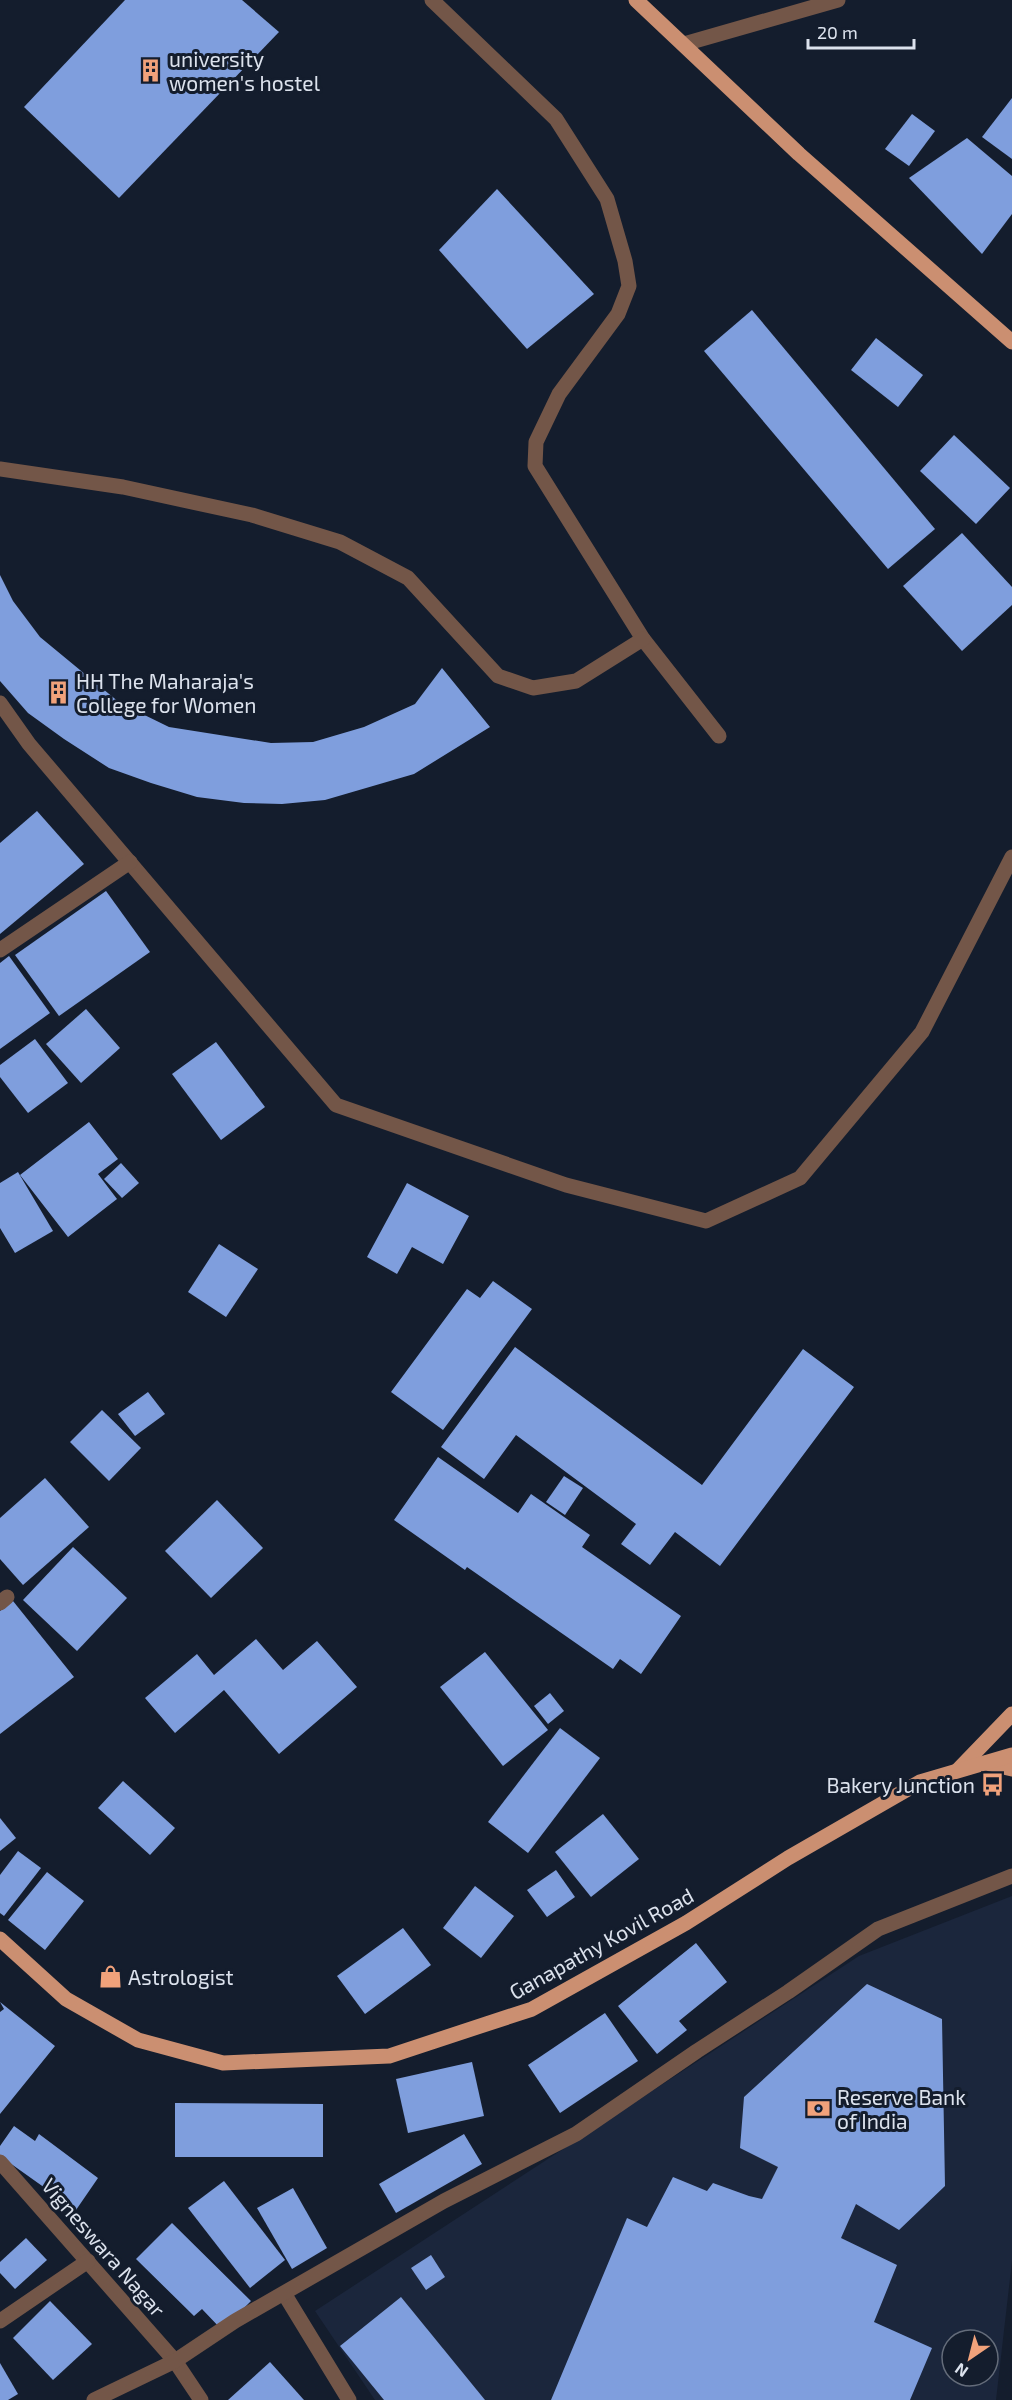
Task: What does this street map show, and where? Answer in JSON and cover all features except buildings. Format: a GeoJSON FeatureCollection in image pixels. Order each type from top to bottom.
{"type":"FeatureCollection","features":[{"type":"Feature","properties":{"kind":"main road"},"geometry":{"type":"LineString","coordinates":[[636,0],[799,154],[1012,342]]}},
{"type":"Feature","properties":{"kind":"main road"},"geometry":{"type":"LineString","coordinates":[[956,1771],[1012,1714]]}},
{"type":"Feature","properties":{"kind":"main road","name":"Ganapathy Kovil Road"},"geometry":{"type":"LineString","coordinates":[[0,1938],[66,1999],[138,2040],[223,2063],[389,2056],[532,2009],[686,1923],[788,1858],[920,1782],[1012,1755]]}},
{"type":"Feature","properties":{"kind":"main road"},"geometry":{"type":"LineString","coordinates":[[985,1763],[1012,1769]]}},
{"type":"Feature","properties":{"kind":"street"},"geometry":{"type":"LineString","coordinates":[[432,0],[556,119],[607,199],[625,261],[628,286],[618,314],[559,394],[536,442],[535,466],[643,639],[719,736]]}},
{"type":"Feature","properties":{"kind":"street"},"geometry":{"type":"LineString","coordinates":[[684,44],[838,0]]}},
{"type":"Feature","properties":{"kind":"street"},"geometry":{"type":"LineString","coordinates":[[0,469],[134,489],[252,515],[340,542],[408,578],[498,676],[533,688],[576,681],[643,639]]}},
{"type":"Feature","properties":{"kind":"street"},"geometry":{"type":"LineString","coordinates":[[0,703],[29,744],[336,1105],[566,1185],[706,1221],[800,1178],[922,1032],[1012,857]]}},
{"type":"Feature","properties":{"kind":"street"},"geometry":{"type":"LineString","coordinates":[[0,950],[130,862]]}},
{"type":"Feature","properties":{"kind":"street"},"geometry":{"type":"LineString","coordinates":[[94,2400],[175,2361],[235,2321],[285,2295],[444,2201],[576,2134],[878,1929],[1012,1876]]}},
{"type":"Feature","properties":{"kind":"street","name":"Vigneswara Nagar"},"geometry":{"type":"LineString","coordinates":[[0,2162],[175,2361],[201,2400]]}},
{"type":"Feature","properties":{"kind":"street"},"geometry":{"type":"LineString","coordinates":[[0,2321],[88,2261]]}},
{"type":"Feature","properties":{"kind":"street"},"geometry":{"type":"LineString","coordinates":[[285,2295],[349,2400]]}},
{"type":"Feature","properties":{"kind":"shaded area","name":"Reserve Bank of India"},"geometry":{"type":"Polygon","coordinates":[[[1012,1896],[1012,2261],[1000,2365],[1000,2328],[940,2328],[940,2388],[997,2388],[996,2400],[375,2400],[315,2311],[859,1956],[1012,1896]]]}},
{"type":"Feature","properties":{"kind":"place","name":"university women's hostel"},"geometry":{"type":"Point","coordinates":[151,70]}},
{"type":"Feature","properties":{"kind":"place","name":"HH The Maharaja's College for Women"},"geometry":{"type":"Point","coordinates":[58,692]}},
{"type":"Feature","properties":{"kind":"place","name":"Bakery Junction"},"geometry":{"type":"Point","coordinates":[993,1784]}},
{"type":"Feature","properties":{"kind":"place","name":"Astrologist"},"geometry":{"type":"Point","coordinates":[110,1976]}},
{"type":"Feature","properties":{"kind":"place","name":"Reserve Bank of India"},"geometry":{"type":"Point","coordinates":[819,2108]}}]}
